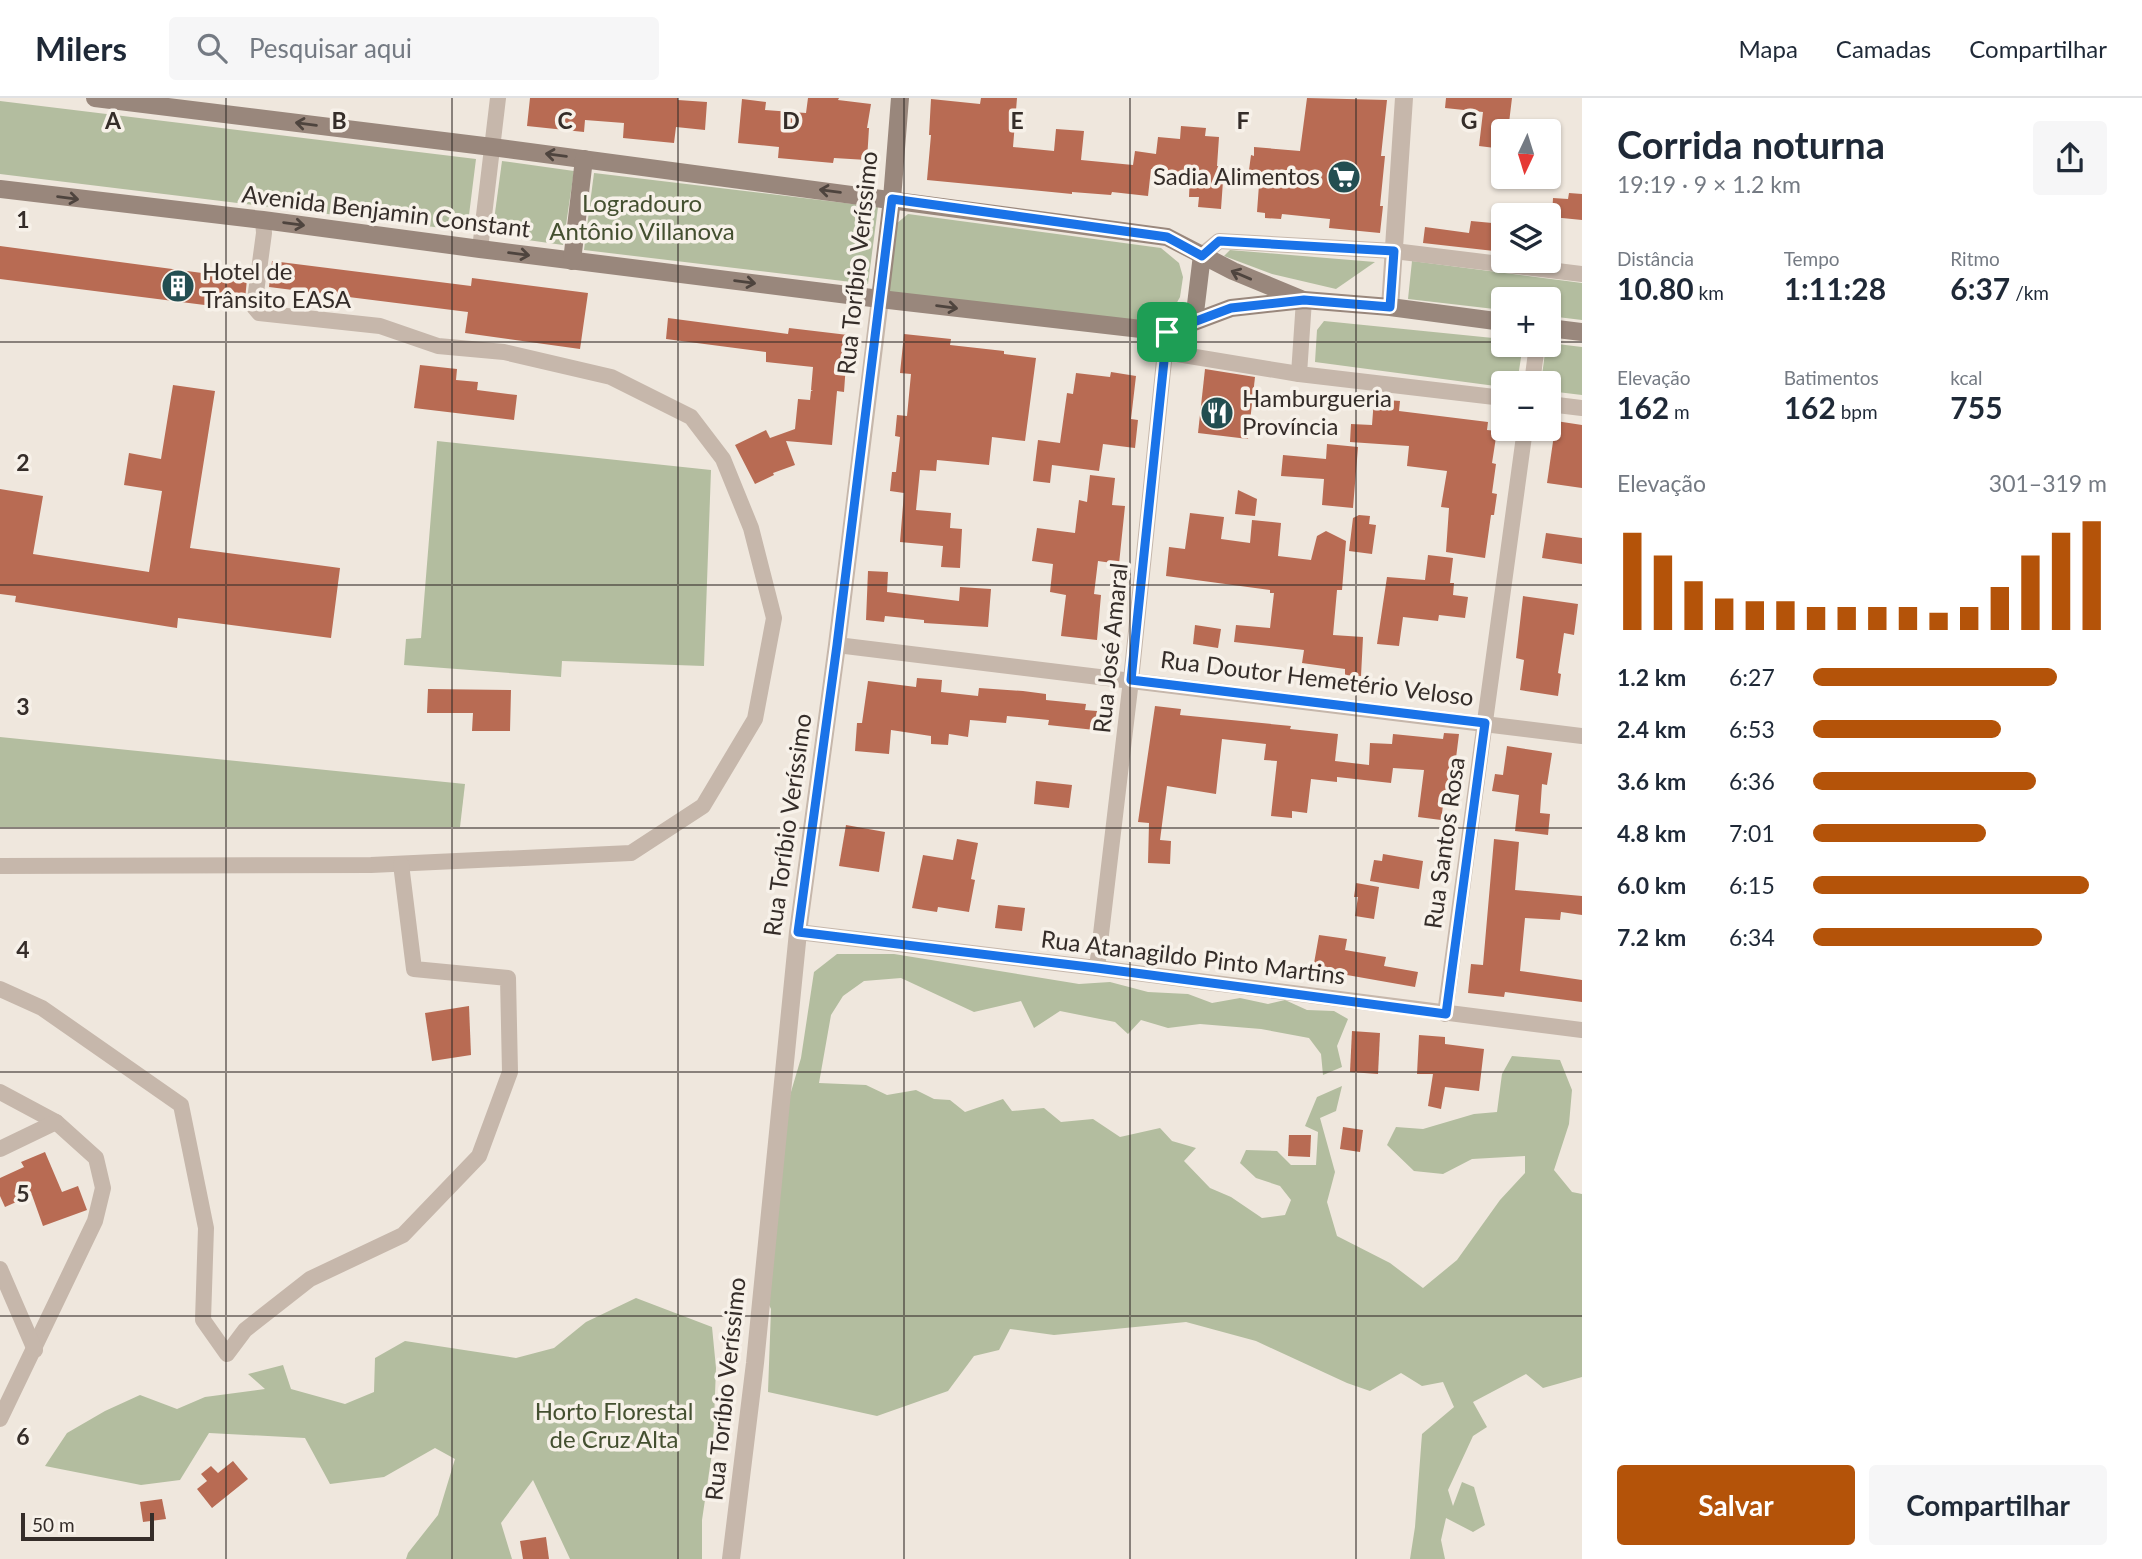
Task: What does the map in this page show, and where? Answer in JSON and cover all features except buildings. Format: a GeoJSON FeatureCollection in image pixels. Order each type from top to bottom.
{"type":"FeatureCollection","features":[{"type":"Feature","properties":{"kind":"main road","name":"Avenida Benjamin Constant"},"geometry":{"type":"LineString","coordinates":[[94,98],[166,103],[1167,237],[1233,271],[1304,300]]}},
{"type":"Feature","properties":{"kind":"main road","name":"Rua Toríbio Veríssimo"},"geometry":{"type":"LineString","coordinates":[[880,299],[900,98]]}},
{"type":"Feature","properties":{"kind":"main road"},"geometry":{"type":"LineString","coordinates":[[572,261],[584,159]]}},
{"type":"Feature","properties":{"kind":"main road","name":"Avenida Benjamin Constant"},"geometry":{"type":"LineString","coordinates":[[0,189],[880,299],[1167,332],[1231,308],[1304,300],[1390,307],[1491,320]]}},
{"type":"Feature","properties":{"kind":"main road"},"geometry":{"type":"LineString","coordinates":[[1194,321],[1202,256]]}},
{"type":"Feature","properties":{"kind":"main road"},"geometry":{"type":"LineString","coordinates":[[1561,329],[1582,332]]}},
{"type":"Feature","properties":{"kind":"street"},"geometry":{"type":"LineString","coordinates":[[480,249],[498,98]]}},
{"type":"Feature","properties":{"kind":"street"},"geometry":{"type":"LineString","coordinates":[[1390,307],[1404,98]]}},
{"type":"Feature","properties":{"kind":"street"},"geometry":{"type":"LineString","coordinates":[[0,866],[401,864],[631,853],[702,806],[755,719],[774,618],[751,528],[723,459],[691,417],[611,377],[504,352],[438,346],[380,326],[259,313],[254,306],[264,233],[263,220]]}},
{"type":"Feature","properties":{"kind":"street"},"geometry":{"type":"LineString","coordinates":[[1202,256],[1219,241],[1394,251],[1582,274]]}},
{"type":"Feature","properties":{"kind":"street","name":"Rua Toríbio Veríssimo"},"geometry":{"type":"LineString","coordinates":[[731,1559],[755,1363],[798,932],[880,299]]}},
{"type":"Feature","properties":{"kind":"street"},"geometry":{"type":"LineString","coordinates":[[1299,374],[1304,300]]}},
{"type":"Feature","properties":{"kind":"street","name":"Rua José Amaral"},"geometry":{"type":"LineString","coordinates":[[1097,968],[1131,680],[1167,332]]}},
{"type":"Feature","properties":{"kind":"street"},"geometry":{"type":"LineString","coordinates":[[1165,352],[1299,374],[1491,397]]}},
{"type":"Feature","properties":{"kind":"street"},"geometry":{"type":"LineString","coordinates":[[1561,405],[1582,408]]}},
{"type":"Feature","properties":{"kind":"street","name":"Rua Santos Rosa"},"geometry":{"type":"LineString","coordinates":[[1446,1014],[1523,441]]}},
{"type":"Feature","properties":{"kind":"street","name":"Rua Doutor Hemetério Veloso"},"geometry":{"type":"LineString","coordinates":[[837,645],[1582,736]]}},
{"type":"Feature","properties":{"kind":"street"},"geometry":{"type":"LineString","coordinates":[[0,989],[42,1008],[181,1105],[206,1228],[203,1320],[227,1354],[245,1330],[310,1279],[403,1235],[479,1156],[510,1072],[508,978],[414,969],[401,864]]}},
{"type":"Feature","properties":{"kind":"street","name":"Rua Atanagildo Pinto Martins"},"geometry":{"type":"LineString","coordinates":[[798,932],[1582,1030]]}},
{"type":"Feature","properties":{"kind":"street"},"geometry":{"type":"LineString","coordinates":[[0,1092],[56,1122],[96,1158],[103,1188],[95,1221],[35,1350],[1,1413]]}},
{"type":"Feature","properties":{"kind":"street"},"geometry":{"type":"LineString","coordinates":[[0,1149],[56,1122]]}},
{"type":"Feature","properties":{"kind":"street"},"geometry":{"type":"LineString","coordinates":[[0,1269],[35,1350]]}},
{"type":"Feature","properties":{"kind":"green space"},"geometry":{"type":"Polygon","coordinates":[[[0,101],[476,159],[467,231],[0,174],[0,101]]]}},
{"type":"Feature","properties":{"kind":"green space"},"geometry":{"type":"Polygon","coordinates":[[[502,161],[574,171],[563,245],[492,235],[502,161]]]}},
{"type":"Feature","properties":{"kind":"green space","name":"Logradouro Antônio Villanova"},"geometry":{"type":"Polygon","coordinates":[[[594,173],[878,207],[868,284],[584,250],[594,173]]]}},
{"type":"Feature","properties":{"kind":"green space"},"geometry":{"type":"Polygon","coordinates":[[[908,214],[1161,248],[1179,263],[1183,277],[1180,297],[1170,315],[1152,325],[889,292],[896,224],[908,214]]]}},
{"type":"Feature","properties":{"kind":"green space"},"geometry":{"type":"Polygon","coordinates":[[[1230,250],[1375,262],[1336,289],[1272,274],[1224,256],[1230,250]]]}},
{"type":"Feature","properties":{"kind":"green space"},"geometry":{"type":"Polygon","coordinates":[[[1412,261],[1582,283],[1582,320],[1561,317],[1561,287],[1491,287],[1491,309],[1408,299],[1412,261]]]}},
{"type":"Feature","properties":{"kind":"green space"},"geometry":{"type":"Polygon","coordinates":[[[1324,321],[1491,338],[1491,357],[1521,357],[1519,371],[1491,371],[1491,385],[1315,362],[1317,330],[1324,321]]]}},
{"type":"Feature","properties":{"kind":"green space"},"geometry":{"type":"Polygon","coordinates":[[[1561,344],[1582,347],[1582,395],[1561,392],[1561,371],[1543,371],[1544,357],[1561,357],[1561,344]]]}},
{"type":"Feature","properties":{"kind":"green space"},"geometry":{"type":"Polygon","coordinates":[[[437,441],[711,470],[704,666],[562,661],[561,677],[404,665],[406,639],[421,638],[437,441]]]}},
{"type":"Feature","properties":{"kind":"green space"},"geometry":{"type":"Polygon","coordinates":[[[0,737],[465,784],[460,827],[0,827],[0,737]]]}},
{"type":"Feature","properties":{"kind":"green space"},"geometry":{"type":"Polygon","coordinates":[[[837,954],[894,954],[1079,984],[1110,982],[1148,992],[1188,994],[1212,1003],[1240,998],[1268,1004],[1285,1000],[1307,1010],[1334,1011],[1348,1019],[1337,1046],[1342,1067],[1323,1075],[1321,1054],[1309,1038],[1261,1029],[1200,1024],[1168,1028],[1141,1020],[1128,1034],[1115,1022],[1060,1011],[1034,1028],[1021,1001],[974,1012],[901,978],[864,981],[843,996],[831,1015],[819,1083],[866,1085],[887,1095],[916,1090],[934,1099],[950,1100],[965,1112],[1003,1099],[1012,1111],[1044,1108],[1061,1122],[1093,1119],[1120,1137],[1160,1128],[1172,1141],[1196,1148],[1184,1161],[1210,1188],[1231,1197],[1262,1218],[1285,1215],[1291,1200],[1280,1186],[1256,1178],[1240,1163],[1246,1150],[1277,1151],[1291,1165],[1316,1165],[1318,1132],[1305,1126],[1317,1097],[1342,1086],[1336,1111],[1320,1118],[1335,1172],[1327,1202],[1337,1236],[1390,1263],[1423,1288],[1457,1260],[1500,1200],[1525,1173],[1525,1156],[1472,1159],[1443,1174],[1414,1171],[1387,1145],[1396,1127],[1423,1129],[1474,1114],[1497,1112],[1502,1074],[1512,1056],[1560,1060],[1572,1090],[1569,1124],[1554,1170],[1572,1192],[1582,1194],[1582,1377],[1543,1388],[1526,1374],[1473,1402],[1487,1427],[1473,1436],[1448,1490],[1453,1506],[1462,1482],[1474,1487],[1485,1525],[1473,1532],[1446,1518],[1441,1540],[1445,1559],[1410,1559],[1422,1434],[1454,1407],[1443,1382],[1422,1386],[1401,1373],[1370,1391],[1256,1341],[1186,1322],[1054,1335],[1010,1329],[999,1350],[974,1356],[948,1391],[877,1416],[768,1392],[771,1309],[763,1292],[788,1102],[801,1058],[814,972],[837,954]]]}},
{"type":"Feature","properties":{"kind":"green space","name":"Horto Florestal de Cruz Alta"},"geometry":{"type":"Polygon","coordinates":[[[636,1298],[712,1327],[716,1368],[713,1446],[702,1520],[702,1559],[570,1559],[533,1480],[501,1523],[512,1559],[406,1559],[438,1515],[455,1459],[435,1448],[384,1477],[330,1484],[305,1438],[209,1433],[180,1480],[141,1485],[45,1466],[67,1433],[140,1395],[177,1409],[205,1397],[265,1389],[248,1374],[283,1365],[291,1389],[345,1404],[374,1392],[375,1358],[405,1341],[516,1358],[554,1348],[586,1322],[636,1298]]]}},
{"type":"Feature","properties":{"kind":"place","name":"Sadia Alimentos"},"geometry":{"type":"Point","coordinates":[1344,177]}},
{"type":"Feature","properties":{"kind":"place","name":"Hotel de Trânsito EASA"},"geometry":{"type":"Point","coordinates":[178,286]}},
{"type":"Feature","properties":{"kind":"place","name":"Hamburgueria Província"},"geometry":{"type":"Point","coordinates":[1217,413]}},
{"type":"Feature","properties":{"kind":"route"},"geometry":{"type":"LineString","coordinates":[[892,199],[1167,237],[1202,256],[1219,241],[1394,251],[1390,307],[1304,300],[1231,308],[1167,332],[1131,680],[1485,723],[1446,1014],[798,932],[837,645],[892,199]]}}]}
